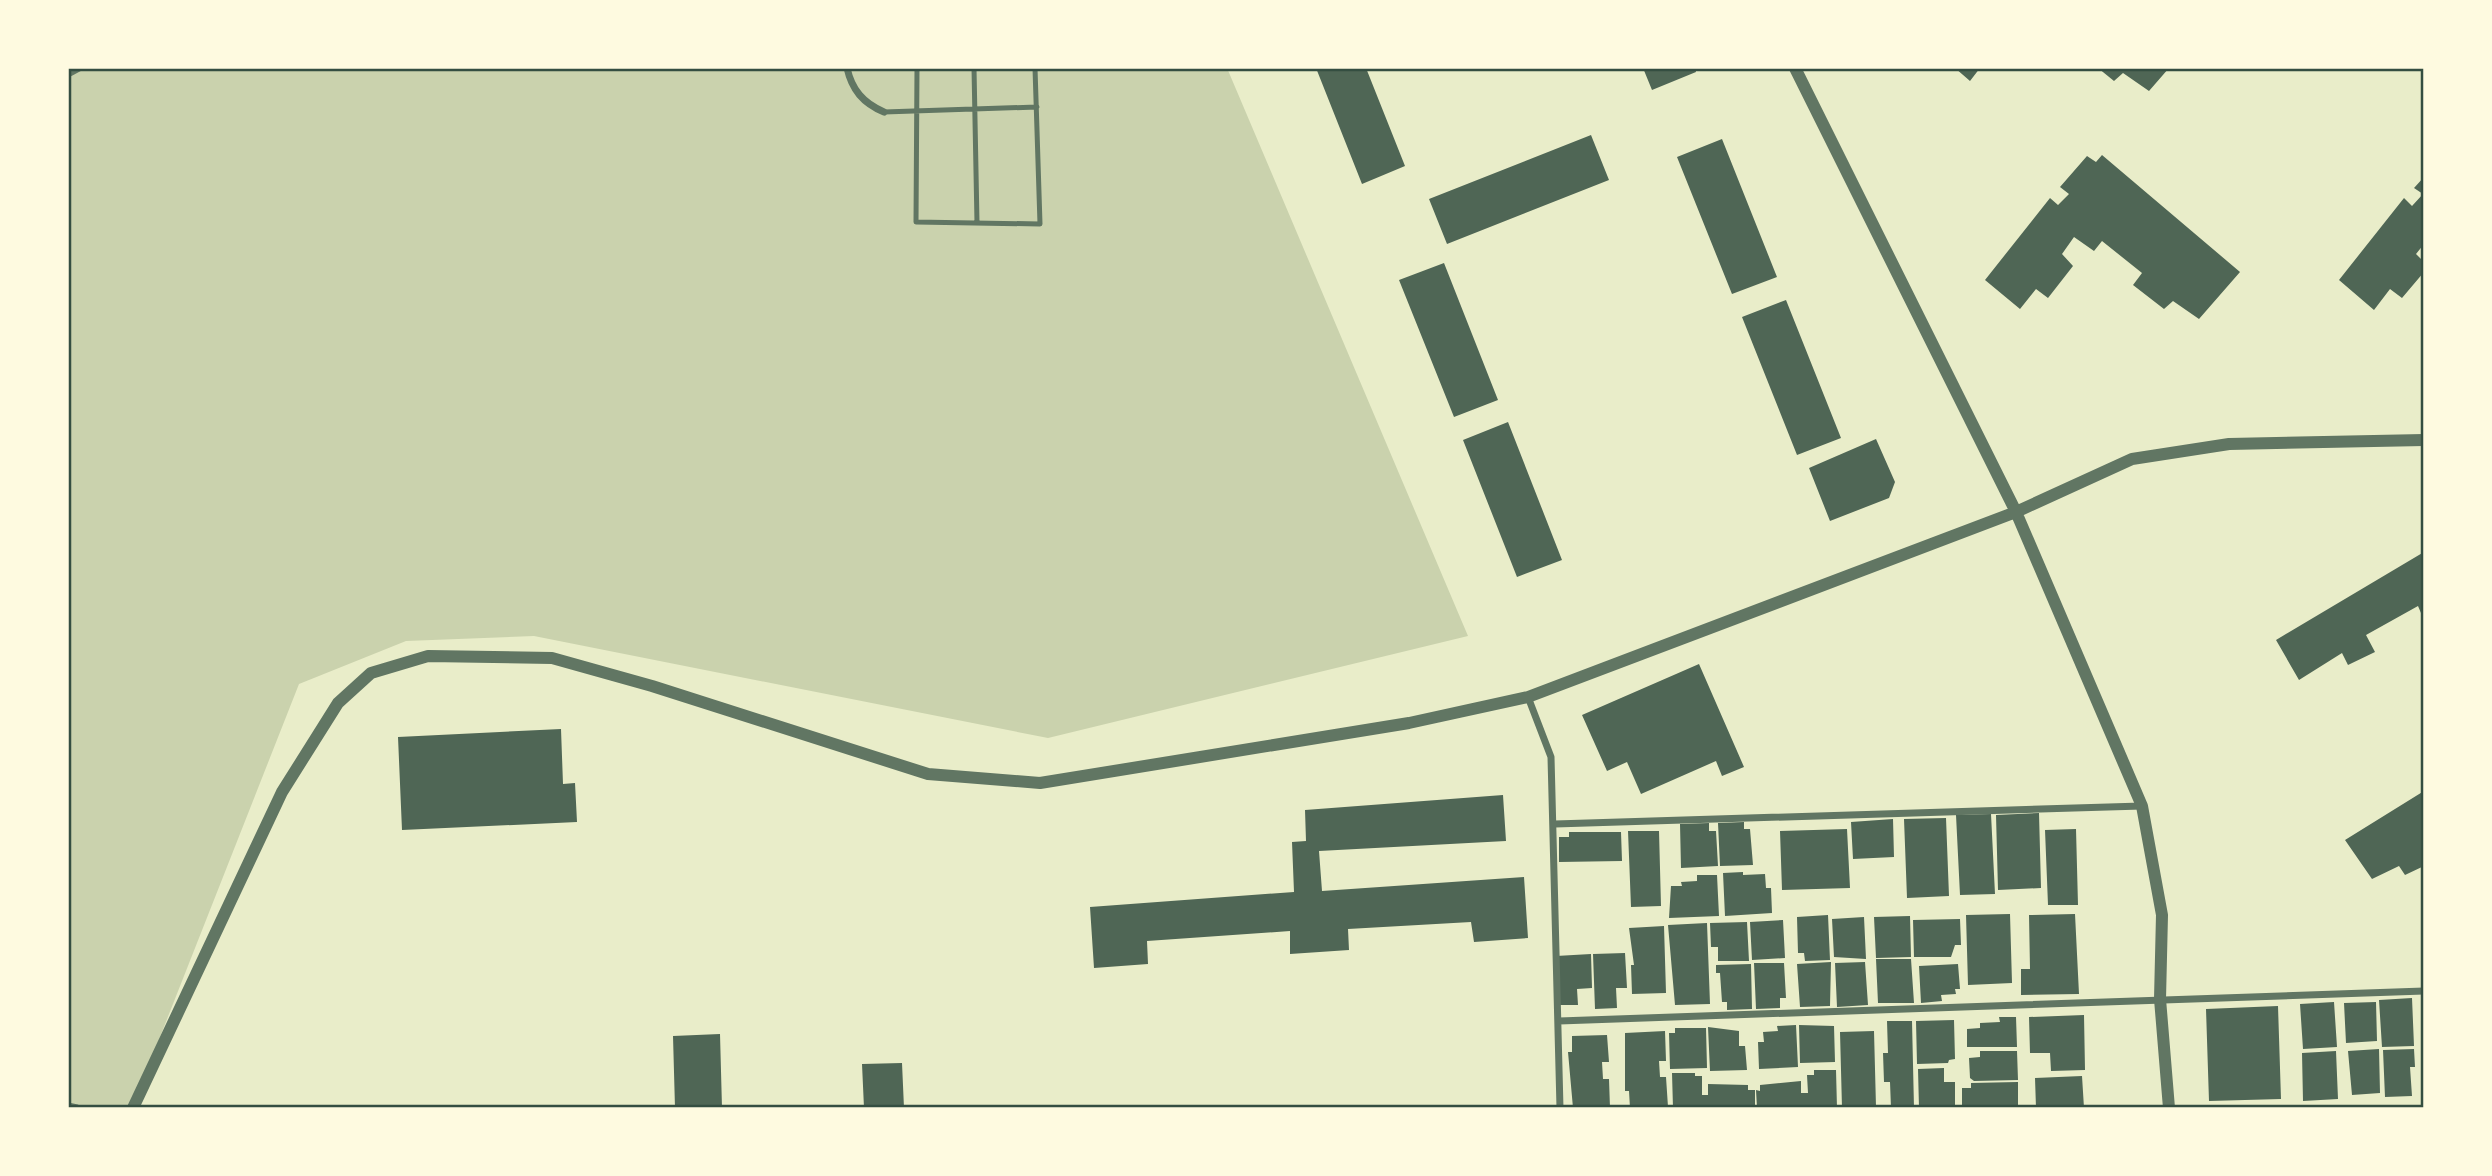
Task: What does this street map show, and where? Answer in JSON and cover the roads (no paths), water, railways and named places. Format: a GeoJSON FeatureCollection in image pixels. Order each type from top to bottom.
{"type":"FeatureCollection","features":[{"type":"Feature","properties":{"kind":"street"},"geometry":{"type":"LineString","coordinates":[[847,68],[850,82],[866,104],[884,112]]}},
{"type":"Feature","properties":{"kind":"street"},"geometry":{"type":"LineString","coordinates":[[1795,68],[2016,512],[2142,806],[2162,915],[2160,999],[2169,1108]]}},
{"type":"Feature","properties":{"kind":"street"},"geometry":{"type":"LineString","coordinates":[[133,1108],[282,792],[338,703],[371,673],[428,656],[552,658],[652,686],[928,774],[1040,783],[1409,723],[1528,697],[2016,512],[2132,459],[2228,444],[2424,440]]}},
{"type":"Feature","properties":{"kind":"street"},"geometry":{"type":"LineString","coordinates":[[1528,697],[1551,757],[1555,824],[1560,1108]]}},
{"type":"Feature","properties":{"kind":"street"},"geometry":{"type":"LineString","coordinates":[[1555,824],[2142,806]]}},
{"type":"Feature","properties":{"kind":"street"},"geometry":{"type":"LineString","coordinates":[[1559,1021],[2424,991]]}},
{"type":"Feature","properties":{"kind":"street"},"geometry":{"type":"LineString","coordinates":[[68,1106],[76,1108]]}},
{"type":"Feature","properties":{"kind":"lane"},"geometry":{"type":"LineString","coordinates":[[68,75],[81,68]]}},
{"type":"Feature","properties":{"kind":"lane"},"geometry":{"type":"LineString","coordinates":[[917,68],[919,111],[916,222],[1040,224],[1035,68]]}},
{"type":"Feature","properties":{"kind":"lane"},"geometry":{"type":"LineString","coordinates":[[974,68],[977,223]]}},
{"type":"Feature","properties":{"kind":"lane"},"geometry":{"type":"LineString","coordinates":[[884,112],[1037,107]]}}]}
